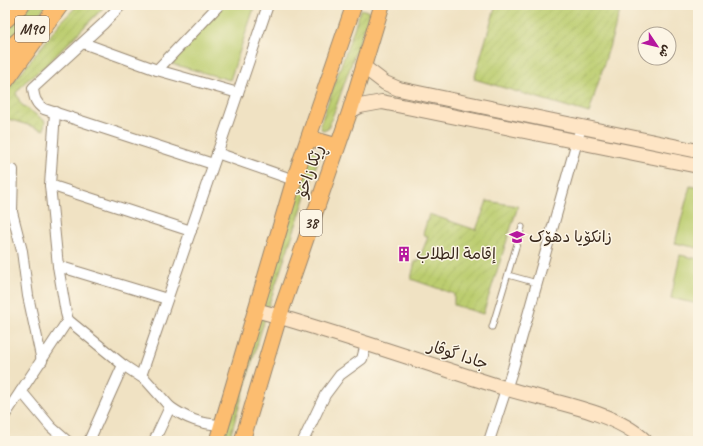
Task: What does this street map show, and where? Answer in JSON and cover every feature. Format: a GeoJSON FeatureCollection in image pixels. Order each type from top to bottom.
{"type":"FeatureCollection","features":[{"type":"Feature","properties":{"kind":"highway","name":"M90"},"geometry":{"type":"LineString","coordinates":[[5,19],[20,5]]}},
{"type":"Feature","properties":{"kind":"highway","name":"M90"},"geometry":{"type":"LineString","coordinates":[[5,54],[58,5]]}},
{"type":"Feature","properties":{"kind":"highway"},"geometry":{"type":"LineString","coordinates":[[5,80],[58,5]]}},
{"type":"Feature","properties":{"kind":"main road","name":"ڕێکا زاخۆ"},"geometry":{"type":"LineString","coordinates":[[217,441],[294,180],[354,5]]}},
{"type":"Feature","properties":{"kind":"main road","name":"ڕێکا زاخۆ"},"geometry":{"type":"LineString","coordinates":[[242,441],[279,317],[350,111],[382,5]]}},
{"type":"Feature","properties":{"kind":"main road"},"geometry":{"type":"LineString","coordinates":[[309,138],[337,146]]}},
{"type":"Feature","properties":{"kind":"street"},"geometry":{"type":"LineString","coordinates":[[121,5],[83,43],[33,88],[38,106],[213,164]]}},
{"type":"Feature","properties":{"kind":"street"},"geometry":{"type":"LineString","coordinates":[[157,70],[219,5]]}},
{"type":"Feature","properties":{"kind":"street"},"geometry":{"type":"LineString","coordinates":[[141,376],[268,5]]}},
{"type":"Feature","properties":{"kind":"street"},"geometry":{"type":"LineString","coordinates":[[83,43],[157,70],[238,93]]}},
{"type":"Feature","properties":{"kind":"street"},"geometry":{"type":"LineString","coordinates":[[364,66],[385,83],[399,89],[698,151]]}},
{"type":"Feature","properties":{"kind":"street"},"geometry":{"type":"LineString","coordinates":[[396,105],[399,89]]}},
{"type":"Feature","properties":{"kind":"street"},"geometry":{"type":"LineString","coordinates":[[350,111],[371,103],[382,102],[698,166]]}},
{"type":"Feature","properties":{"kind":"street"},"geometry":{"type":"LineString","coordinates":[[56,112],[50,185],[58,266],[68,320],[123,365],[141,376],[170,407],[192,420],[205,424],[221,425]]}},
{"type":"Feature","properties":{"kind":"street"},"geometry":{"type":"LineString","coordinates":[[489,441],[506,389],[581,127]]}},
{"type":"Feature","properties":{"kind":"street"},"geometry":{"type":"LineString","coordinates":[[217,153],[294,180]]}},
{"type":"Feature","properties":{"kind":"street"},"geometry":{"type":"LineString","coordinates":[[14,170],[12,212],[22,251],[28,296],[42,361]]}},
{"type":"Feature","properties":{"kind":"street"},"geometry":{"type":"LineString","coordinates":[[50,185],[190,231]]}},
{"type":"Feature","properties":{"kind":"street"},"geometry":{"type":"LineString","coordinates":[[58,266],[167,299]]}},
{"type":"Feature","properties":{"kind":"street","name":"جادا گوڤار"},"geometry":{"type":"LineString","coordinates":[[256,310],[315,326],[506,389],[606,417],[633,431],[645,441]]}},
{"type":"Feature","properties":{"kind":"street"},"geometry":{"type":"LineString","coordinates":[[5,415],[68,320]]}},
{"type":"Feature","properties":{"kind":"street"},"geometry":{"type":"LineString","coordinates":[[303,441],[325,395],[340,375],[362,358],[366,344]]}},
{"type":"Feature","properties":{"kind":"street"},"geometry":{"type":"LineString","coordinates":[[89,441],[123,365]]}},
{"type":"Feature","properties":{"kind":"street"},"geometry":{"type":"LineString","coordinates":[[21,391],[51,427],[67,441]]}},
{"type":"Feature","properties":{"kind":"street"},"geometry":{"type":"LineString","coordinates":[[154,441],[170,407]]}},
{"type":"Feature","properties":{"kind":"lane"},"geometry":{"type":"LineString","coordinates":[[492,328],[522,227]]}},
{"type":"Feature","properties":{"kind":"lane"},"geometry":{"type":"LineString","coordinates":[[508,275],[537,283]]}},
{"type":"Feature","properties":{"kind":"green space"},"geometry":{"type":"Polygon","coordinates":[[[30,5],[48,5],[5,43],[5,29],[30,5]]]}},
{"type":"Feature","properties":{"kind":"green space"},"geometry":{"type":"Polygon","coordinates":[[[78,5],[106,5],[48,64],[25,82],[16,93],[21,104],[45,121],[44,130],[5,118],[5,93],[61,22],[78,5]]]}},
{"type":"Feature","properties":{"kind":"green space"},"geometry":{"type":"Polygon","coordinates":[[[223,5],[255,5],[230,80],[172,64],[223,5]]]}},
{"type":"Feature","properties":{"kind":"green space"},"geometry":{"type":"Polygon","coordinates":[[[496,5],[622,5],[589,113],[474,79],[496,5]]]}},
{"type":"Feature","properties":{"kind":"green space"},"geometry":{"type":"Polygon","coordinates":[[[361,9],[370,12],[328,129],[322,130],[320,125],[361,9]]]}},
{"type":"Feature","properties":{"kind":"green space"},"geometry":{"type":"Polygon","coordinates":[[[316,149],[321,152],[268,307],[260,304],[289,212],[312,150],[316,149]]]}},
{"type":"Feature","properties":{"kind":"green space"},"geometry":{"type":"Polygon","coordinates":[[[690,186],[698,188],[698,248],[675,243],[690,186]]]}},
{"type":"Feature","properties":{"kind":"green space"},"geometry":{"type":"Polygon","coordinates":[[[487,201],[518,206],[483,314],[454,305],[454,294],[411,279],[415,261],[418,262],[428,237],[423,234],[429,214],[476,230],[487,201]]]}},
{"type":"Feature","properties":{"kind":"green space"},"geometry":{"type":"Polygon","coordinates":[[[680,255],[698,259],[698,304],[671,298],[680,255]]]}},
{"type":"Feature","properties":{"kind":"green space"},"geometry":{"type":"Polygon","coordinates":[[[255,316],[265,318],[229,441],[220,441],[255,316]]]}},
{"type":"Feature","properties":{"kind":"place","name":"زانکۆیا دهۆک"},"geometry":{"type":"Point","coordinates":[517,237]}},
{"type":"Feature","properties":{"kind":"place","name":"إقامة الطلاب"},"geometry":{"type":"Point","coordinates":[404,254]}}]}
